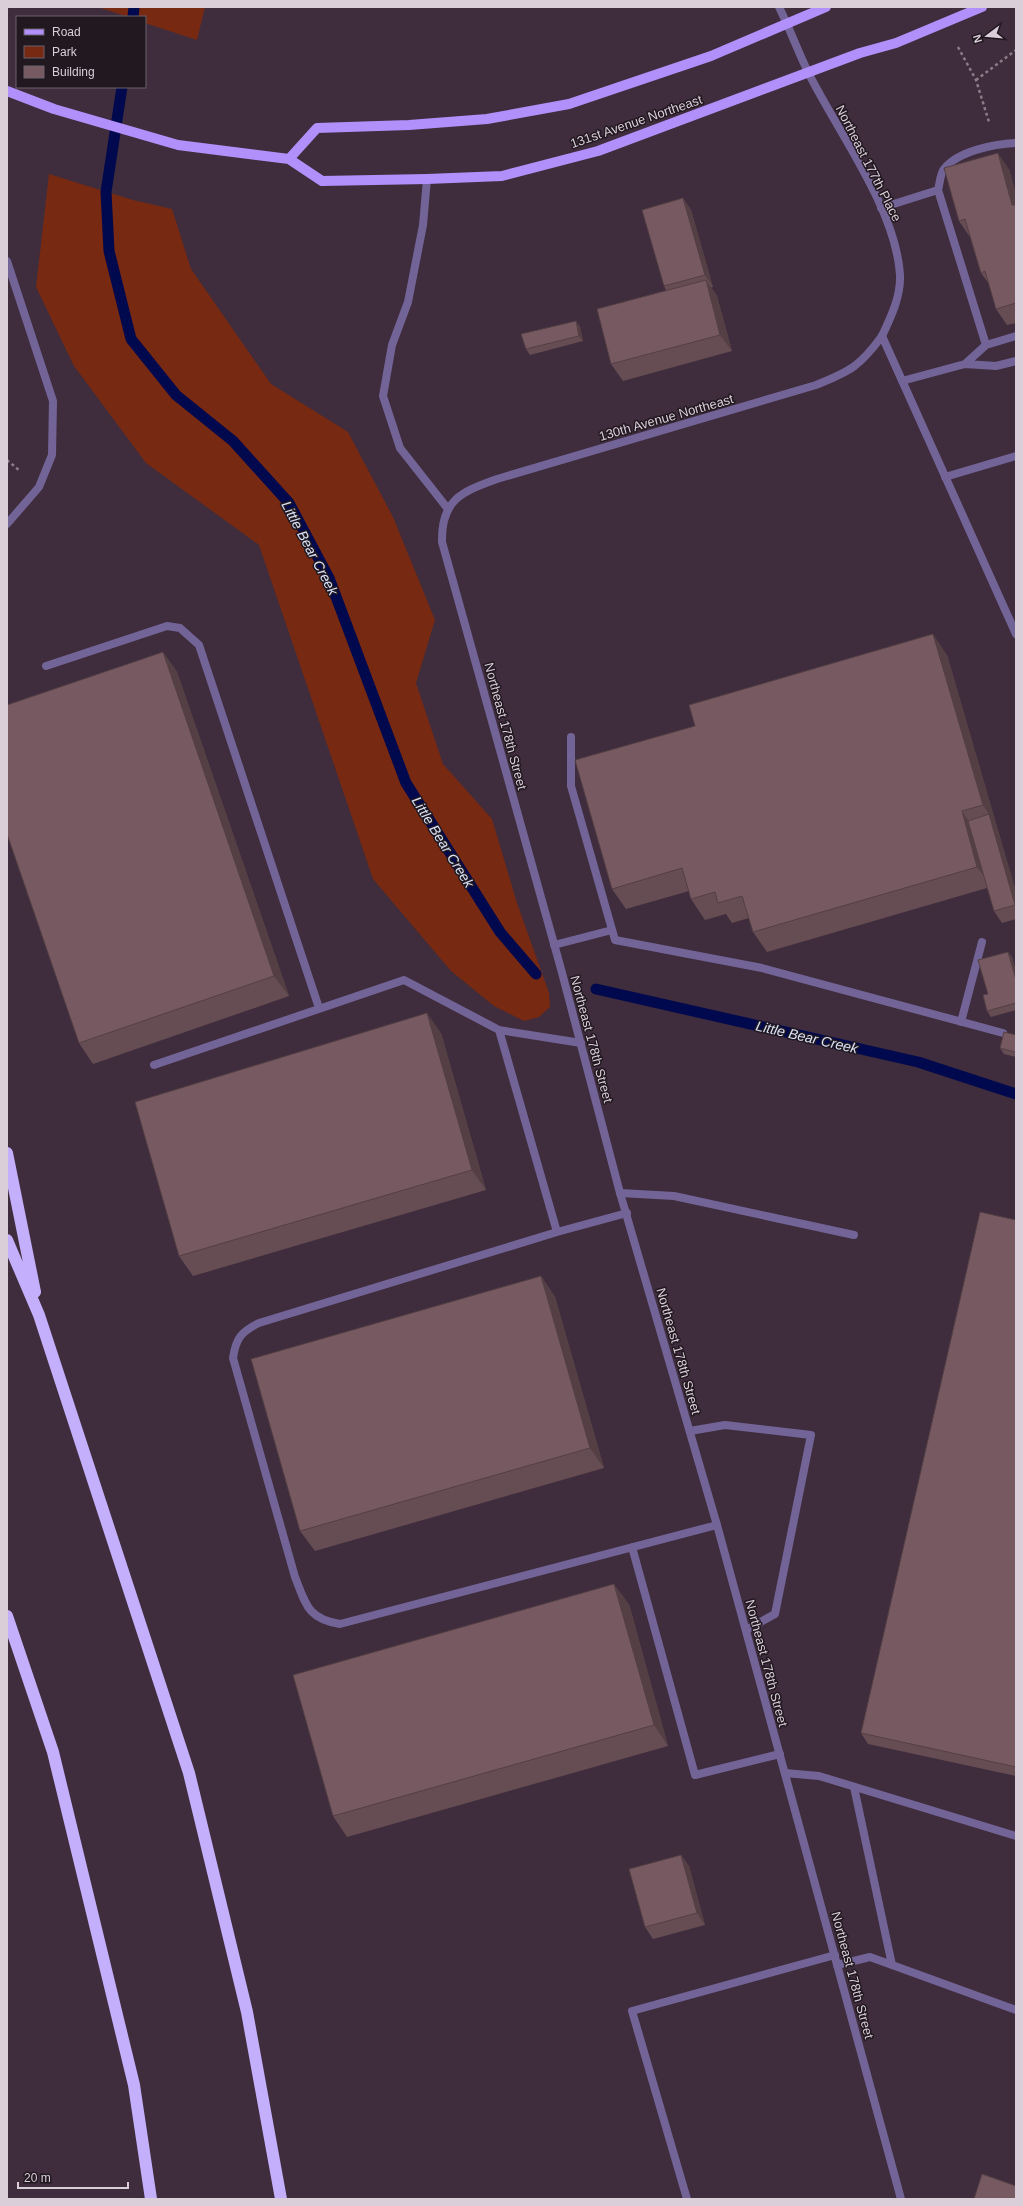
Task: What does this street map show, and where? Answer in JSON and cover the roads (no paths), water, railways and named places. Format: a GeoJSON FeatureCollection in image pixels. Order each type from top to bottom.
{"type":"FeatureCollection","features":[{"type":"Feature","properties":{"kind":"highway"},"geometry":{"type":"LineString","coordinates":[[7,1153],[39,1314]]}},
{"type":"Feature","properties":{"kind":"highway"},"geometry":{"type":"LineString","coordinates":[[7,1240],[39,1314],[188,1773],[247,2012],[281,2199]]}},
{"type":"Feature","properties":{"kind":"highway"},"geometry":{"type":"LineString","coordinates":[[7,1616],[53,1752],[134,2085],[151,2199]]}},
{"type":"Feature","properties":{"kind":"highway"},"geometry":{"type":"LineString","coordinates":[[7,1629],[22,1664]]}},
{"type":"Feature","properties":{"kind":"main road"},"geometry":{"type":"LineString","coordinates":[[289,159],[317,128],[409,125],[487,119],[569,104],[711,56],[826,7]]}},
{"type":"Feature","properties":{"kind":"main road","name":"131st Avenue Northeast"},"geometry":{"type":"LineString","coordinates":[[7,92],[54,109],[178,145],[289,159],[322,181],[502,176],[598,151],[809,74],[860,53],[896,43],[982,7]]}},
{"type":"Feature","properties":{"kind":"street","name":"Northeast 177th Place"},"geometry":{"type":"LineString","coordinates":[[779,7],[809,74],[881,208],[894,243],[900,276],[896,305],[882,336]]}},
{"type":"Feature","properties":{"kind":"street"},"geometry":{"type":"LineString","coordinates":[[986,345],[938,190],[943,170],[954,158],[996,144],[1016,143]]}},
{"type":"Feature","properties":{"kind":"street"},"geometry":{"type":"LineString","coordinates":[[427,179],[423,225],[408,302],[392,345],[383,396],[400,448],[448,509]]}},
{"type":"Feature","properties":{"kind":"street"},"geometry":{"type":"LineString","coordinates":[[881,208],[938,190]]}},
{"type":"Feature","properties":{"kind":"street"},"geometry":{"type":"LineString","coordinates":[[7,261],[53,401],[52,455],[39,487],[7,524]]}},
{"type":"Feature","properties":{"kind":"street"},"geometry":{"type":"LineString","coordinates":[[882,336],[944,477],[1016,634]]}},
{"type":"Feature","properties":{"kind":"street","name":"130th Avenue Northeast"},"geometry":{"type":"LineString","coordinates":[[448,509],[465,491],[497,479],[816,385],[843,374],[864,360],[882,336]]}},
{"type":"Feature","properties":{"kind":"street"},"geometry":{"type":"LineString","coordinates":[[965,364],[986,345],[1016,336]]}},
{"type":"Feature","properties":{"kind":"street"},"geometry":{"type":"LineString","coordinates":[[902,381],[965,364],[996,366],[1016,361]]}},
{"type":"Feature","properties":{"kind":"street"},"geometry":{"type":"LineString","coordinates":[[944,477],[1016,456]]}},
{"type":"Feature","properties":{"kind":"street","name":"Northeast 178th Street"},"geometry":{"type":"LineString","coordinates":[[448,509],[442,524],[442,542],[581,1043],[620,1193],[717,1525],[901,2199]]}},
{"type":"Feature","properties":{"kind":"street"},"geometry":{"type":"LineString","coordinates":[[46,666],[167,626],[180,628],[199,645],[319,1008]]}},
{"type":"Feature","properties":{"kind":"street"},"geometry":{"type":"LineString","coordinates":[[571,737],[571,786],[615,940],[762,968],[1003,1033]]}},
{"type":"Feature","properties":{"kind":"street"},"geometry":{"type":"LineString","coordinates":[[554,945],[612,930]]}},
{"type":"Feature","properties":{"kind":"street"},"geometry":{"type":"LineString","coordinates":[[960,1022],[982,942]]}},
{"type":"Feature","properties":{"kind":"street"},"geometry":{"type":"LineString","coordinates":[[154,1065],[404,980],[499,1030],[581,1043]]}},
{"type":"Feature","properties":{"kind":"street"},"geometry":{"type":"LineString","coordinates":[[499,1030],[557,1232]]}},
{"type":"Feature","properties":{"kind":"street"},"geometry":{"type":"LineString","coordinates":[[620,1193],[674,1196],[854,1235]]}},
{"type":"Feature","properties":{"kind":"street"},"geometry":{"type":"LineString","coordinates":[[627,1213],[557,1232],[259,1323],[244,1331],[235,1345],[233,1358],[295,1577],[304,1602],[314,1616],[325,1621],[340,1624],[717,1525]]}},
{"type":"Feature","properties":{"kind":"street"},"geometry":{"type":"LineString","coordinates":[[690,1431],[725,1425],[811,1435],[775,1614],[746,1630]]}},
{"type":"Feature","properties":{"kind":"street"},"geometry":{"type":"LineString","coordinates":[[632,1547],[695,1775],[780,1754]]}},
{"type":"Feature","properties":{"kind":"street"},"geometry":{"type":"LineString","coordinates":[[785,1773],[819,1776],[1016,1836]]}},
{"type":"Feature","properties":{"kind":"street"},"geometry":{"type":"LineString","coordinates":[[854,1787],[892,1965]]}},
{"type":"Feature","properties":{"kind":"street"},"geometry":{"type":"LineString","coordinates":[[687,2199],[632,2011],[835,1955]]}},
{"type":"Feature","properties":{"kind":"street"},"geometry":{"type":"LineString","coordinates":[[837,1964],[870,1957],[1016,2010]]}},
{"type":"Feature","properties":{"kind":"waterway","name":"Little Bear Creek"},"geometry":{"type":"LineString","coordinates":[[133,16],[134,7]]}},
{"type":"Feature","properties":{"kind":"waterway","name":"Little Bear Creek"},"geometry":{"type":"LineString","coordinates":[[122,88],[106,192],[109,251],[131,339],[176,395],[233,441],[289,503],[329,578],[406,783],[500,932],[536,974]]}},
{"type":"Feature","properties":{"kind":"waterway","name":"Little Bear Creek"},"geometry":{"type":"LineString","coordinates":[[596,989],[918,1062],[1016,1094]]}}]}
